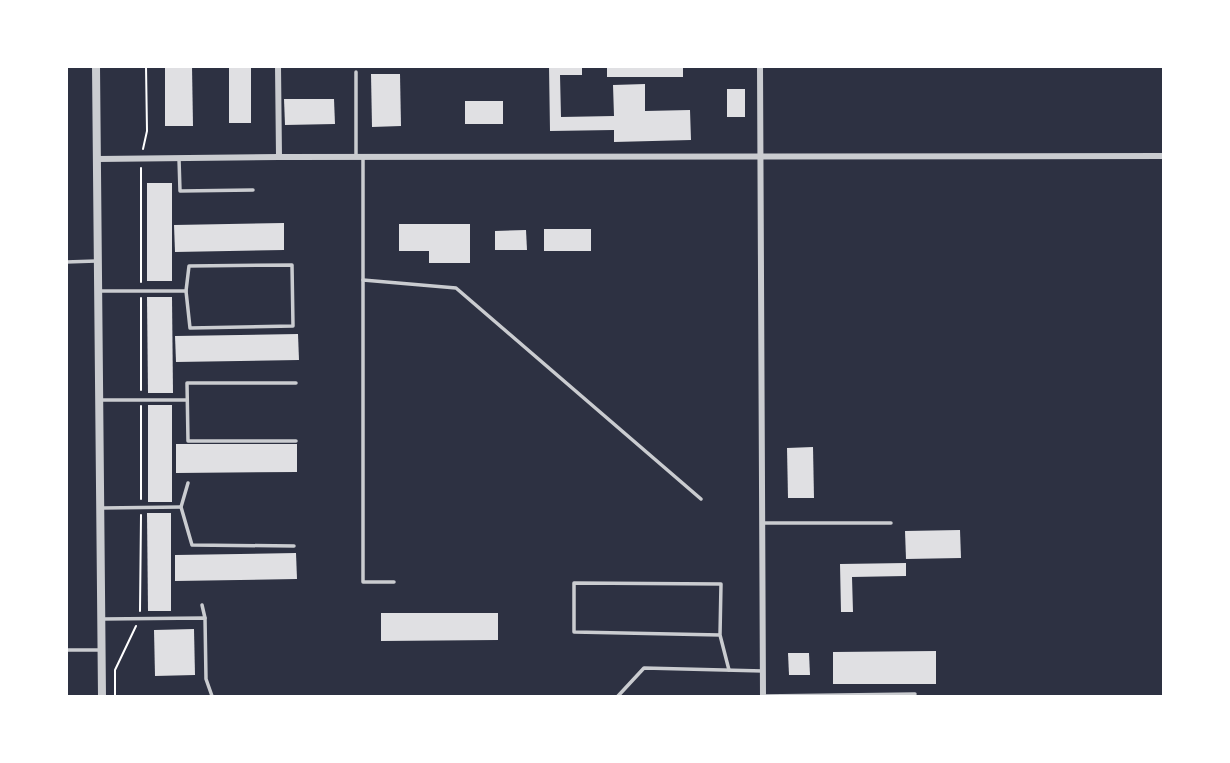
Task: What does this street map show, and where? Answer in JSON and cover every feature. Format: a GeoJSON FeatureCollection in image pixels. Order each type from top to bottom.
{"type":"FeatureCollection","features":[{"type":"Feature","properties":{"kind":"street"},"geometry":{"type":"LineString","coordinates":[[96,66],[102,696]]}},
{"type":"Feature","properties":{"kind":"street"},"geometry":{"type":"LineString","coordinates":[[278,66],[279,157]]}},
{"type":"Feature","properties":{"kind":"street"},"geometry":{"type":"LineString","coordinates":[[760,66],[763,696]]}},
{"type":"Feature","properties":{"kind":"street"},"geometry":{"type":"LineString","coordinates":[[98,159],[1164,156]]}},
{"type":"Feature","properties":{"kind":"lane"},"geometry":{"type":"LineString","coordinates":[[356,72],[363,280],[363,582],[394,582]]}},
{"type":"Feature","properties":{"kind":"lane"},"geometry":{"type":"LineString","coordinates":[[179,159],[180,191],[253,190]]}},
{"type":"Feature","properties":{"kind":"lane"},"geometry":{"type":"LineString","coordinates":[[66,262],[98,261]]}},
{"type":"Feature","properties":{"kind":"lane"},"geometry":{"type":"LineString","coordinates":[[292,265],[293,326],[190,328],[186,291],[188,267],[292,265]]}},
{"type":"Feature","properties":{"kind":"lane"},"geometry":{"type":"LineString","coordinates":[[363,280],[456,288],[701,499]]}},
{"type":"Feature","properties":{"kind":"lane"},"geometry":{"type":"LineString","coordinates":[[99,291],[186,291]]}},
{"type":"Feature","properties":{"kind":"lane"},"geometry":{"type":"LineString","coordinates":[[296,383],[187,383],[186,400],[188,441],[296,441]]}},
{"type":"Feature","properties":{"kind":"lane"},"geometry":{"type":"LineString","coordinates":[[100,400],[186,400]]}},
{"type":"Feature","properties":{"kind":"lane"},"geometry":{"type":"LineString","coordinates":[[188,483],[181,507],[192,545],[294,546]]}},
{"type":"Feature","properties":{"kind":"lane"},"geometry":{"type":"LineString","coordinates":[[102,508],[181,507]]}},
{"type":"Feature","properties":{"kind":"lane"},"geometry":{"type":"LineString","coordinates":[[762,523],[891,523]]}},
{"type":"Feature","properties":{"kind":"lane"},"geometry":{"type":"LineString","coordinates":[[720,635],[574,632],[574,583],[721,584],[720,635],[729,670]]}},
{"type":"Feature","properties":{"kind":"lane"},"geometry":{"type":"LineString","coordinates":[[202,605],[205,618],[206,679],[212,696]]}},
{"type":"Feature","properties":{"kind":"lane"},"geometry":{"type":"LineString","coordinates":[[102,619],[205,618]]}},
{"type":"Feature","properties":{"kind":"lane"},"geometry":{"type":"LineString","coordinates":[[66,650],[102,649]]}},
{"type":"Feature","properties":{"kind":"lane"},"geometry":{"type":"LineString","coordinates":[[618,696],[644,668],[763,671]]}},
{"type":"Feature","properties":{"kind":"lane"},"geometry":{"type":"LineString","coordinates":[[763,696],[915,694]]}},
{"type":"Feature","properties":{"kind":"path"},"geometry":{"type":"LineString","coordinates":[[115,696],[115,670],[140,618],[141,160],[147,131],[146,66]]}},
{"type":"Feature","properties":{"kind":"building"},"geometry":{"type":"Polygon","coordinates":[[[165,66],[192,66],[193,126],[165,126],[165,66]]]}},
{"type":"Feature","properties":{"kind":"building"},"geometry":{"type":"Polygon","coordinates":[[[229,66],[251,66],[251,123],[229,123],[229,66]]]}},
{"type":"Feature","properties":{"kind":"building"},"geometry":{"type":"Polygon","coordinates":[[[549,66],[582,66],[582,75],[560,75],[561,117],[614,116],[613,85],[645,84],[645,111],[690,110],[691,140],[614,142],[614,130],[550,131],[549,66]]]}},
{"type":"Feature","properties":{"kind":"building"},"geometry":{"type":"Polygon","coordinates":[[[607,66],[683,66],[683,77],[607,77],[607,66]]]}},
{"type":"Feature","properties":{"kind":"building"},"geometry":{"type":"Polygon","coordinates":[[[371,74],[400,74],[401,126],[372,127],[371,74]]]}},
{"type":"Feature","properties":{"kind":"building"},"geometry":{"type":"Polygon","coordinates":[[[727,89],[745,89],[745,117],[727,117],[727,89]]]}},
{"type":"Feature","properties":{"kind":"building"},"geometry":{"type":"Polygon","coordinates":[[[284,99],[334,99],[335,124],[285,125],[284,99]]]}},
{"type":"Feature","properties":{"kind":"building"},"geometry":{"type":"Polygon","coordinates":[[[465,101],[503,101],[503,124],[465,124],[465,101]]]}},
{"type":"Feature","properties":{"kind":"building"},"geometry":{"type":"Polygon","coordinates":[[[147,183],[172,183],[172,281],[147,281],[147,183]]]}},
{"type":"Feature","properties":{"kind":"building"},"geometry":{"type":"Polygon","coordinates":[[[284,223],[284,250],[175,252],[174,225],[284,223]]]}},
{"type":"Feature","properties":{"kind":"building"},"geometry":{"type":"Polygon","coordinates":[[[399,224],[470,224],[470,263],[429,263],[429,251],[399,251],[399,224]]]}},
{"type":"Feature","properties":{"kind":"building"},"geometry":{"type":"Polygon","coordinates":[[[544,229],[591,229],[591,251],[544,251],[544,229]]]}},
{"type":"Feature","properties":{"kind":"building"},"geometry":{"type":"Polygon","coordinates":[[[526,230],[527,250],[495,250],[495,231],[526,230]]]}},
{"type":"Feature","properties":{"kind":"building"},"geometry":{"type":"Polygon","coordinates":[[[147,297],[172,297],[173,393],[148,393],[147,297]]]}},
{"type":"Feature","properties":{"kind":"building"},"geometry":{"type":"Polygon","coordinates":[[[298,334],[299,360],[176,362],[175,336],[298,334]]]}},
{"type":"Feature","properties":{"kind":"building"},"geometry":{"type":"Polygon","coordinates":[[[148,405],[172,405],[172,502],[148,502],[148,405]]]}},
{"type":"Feature","properties":{"kind":"building"},"geometry":{"type":"Polygon","coordinates":[[[176,444],[297,444],[297,472],[176,473],[176,444]]]}},
{"type":"Feature","properties":{"kind":"building"},"geometry":{"type":"Polygon","coordinates":[[[813,447],[814,498],[788,498],[787,448],[813,447]]]}},
{"type":"Feature","properties":{"kind":"building"},"geometry":{"type":"Polygon","coordinates":[[[147,513],[171,513],[171,611],[148,611],[147,513]]]}},
{"type":"Feature","properties":{"kind":"building"},"geometry":{"type":"Polygon","coordinates":[[[960,530],[961,558],[906,559],[905,531],[960,530]]]}},
{"type":"Feature","properties":{"kind":"building"},"geometry":{"type":"Polygon","coordinates":[[[296,553],[297,579],[175,581],[175,555],[296,553]]]}},
{"type":"Feature","properties":{"kind":"building"},"geometry":{"type":"Polygon","coordinates":[[[906,563],[906,576],[852,577],[853,612],[841,612],[840,564],[906,563]]]}},
{"type":"Feature","properties":{"kind":"building"},"geometry":{"type":"Polygon","coordinates":[[[381,613],[498,613],[498,640],[381,641],[381,613]]]}},
{"type":"Feature","properties":{"kind":"building"},"geometry":{"type":"Polygon","coordinates":[[[194,629],[195,675],[155,676],[154,630],[194,629]]]}},
{"type":"Feature","properties":{"kind":"building"},"geometry":{"type":"Polygon","coordinates":[[[936,651],[936,684],[833,684],[833,652],[936,651]]]}},
{"type":"Feature","properties":{"kind":"building"},"geometry":{"type":"Polygon","coordinates":[[[788,653],[809,653],[810,675],[789,675],[788,653]]]}}]}
